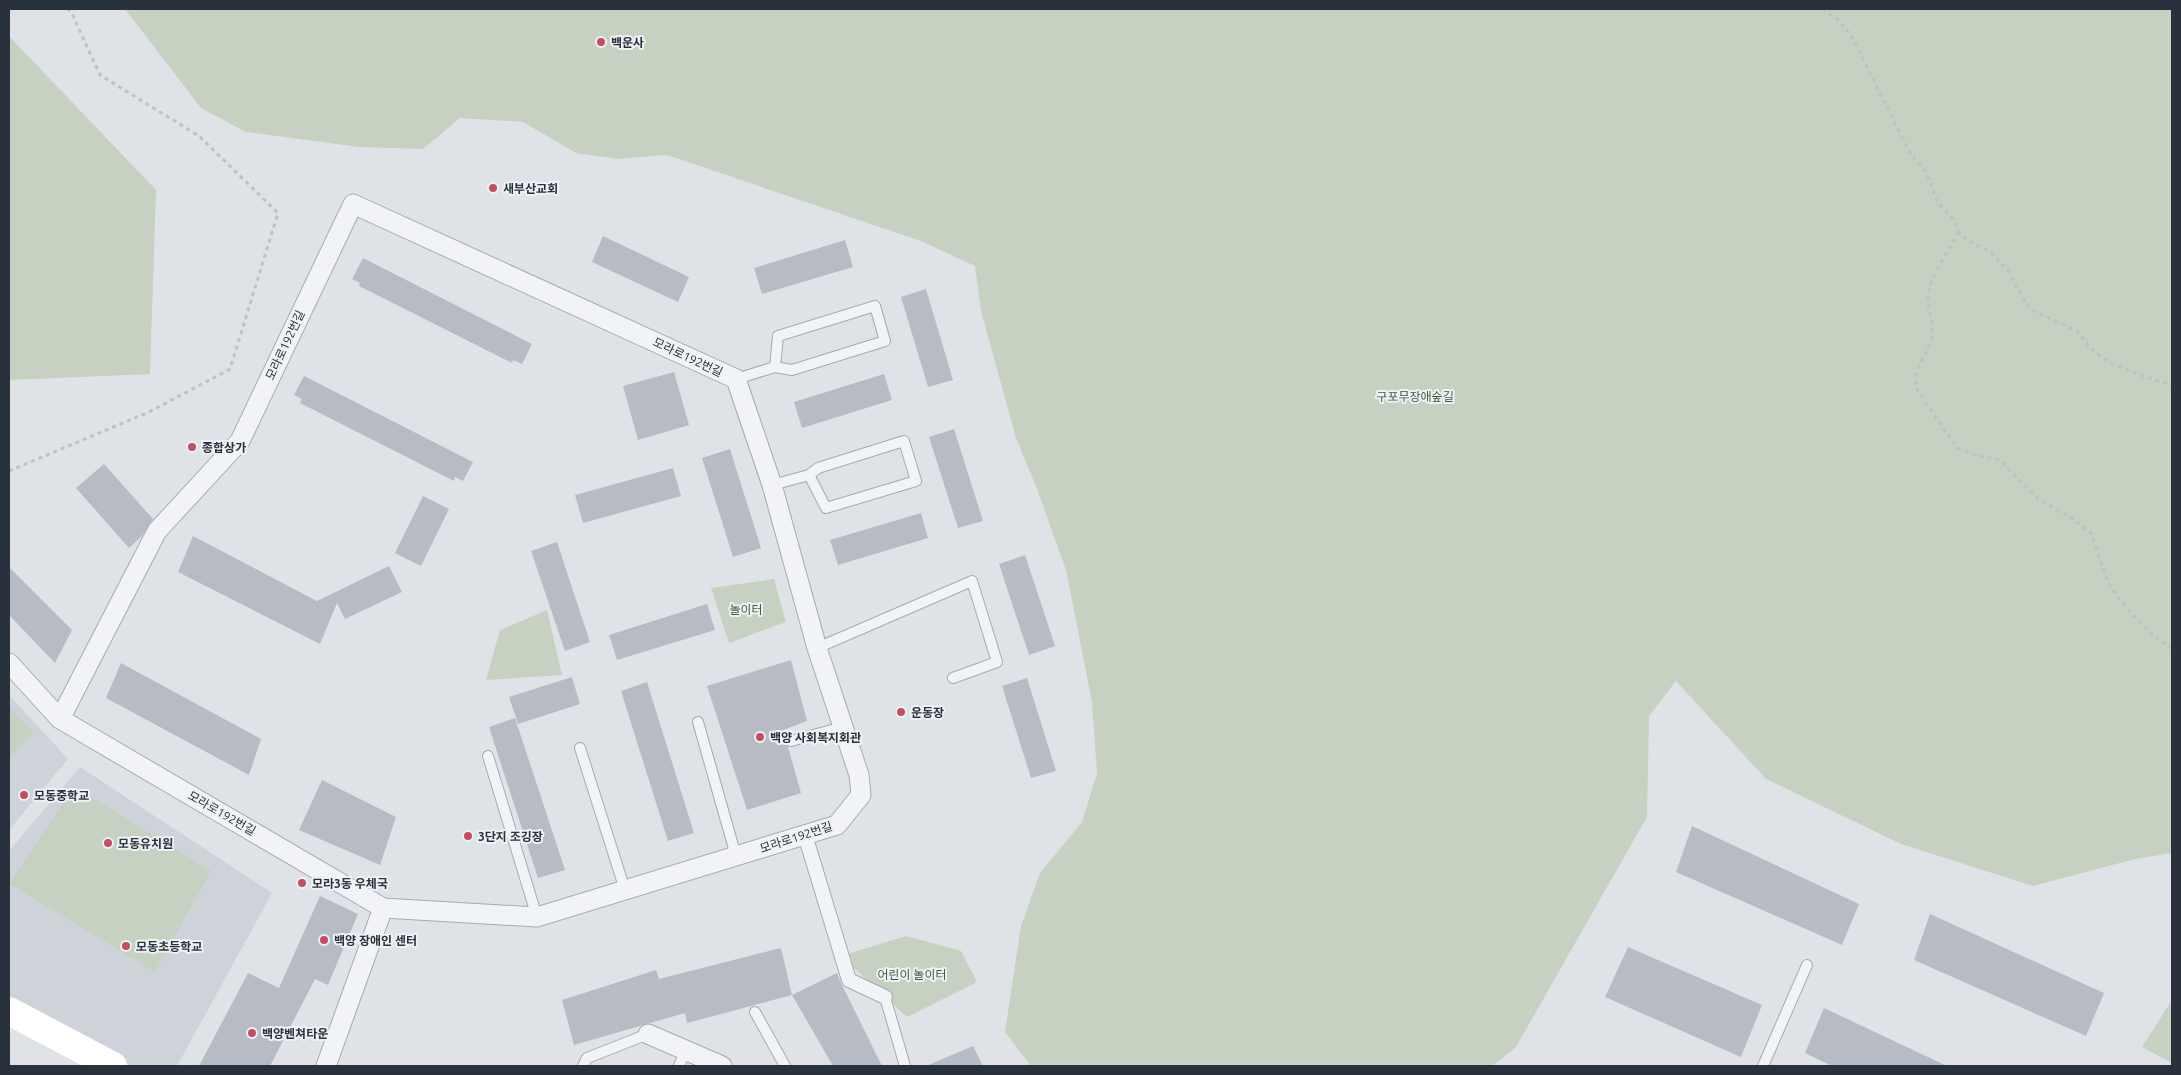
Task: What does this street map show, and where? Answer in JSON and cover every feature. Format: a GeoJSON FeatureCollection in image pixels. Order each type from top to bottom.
{"type":"FeatureCollection","features":[{"type":"Feature","properties":{"kind":"main road"},"geometry":{"type":"LineString","coordinates":[[9,1011],[113,1066]]}},
{"type":"Feature","properties":{"kind":"street","name":"모라로192번길"},"geometry":{"type":"LineString","coordinates":[[9,663],[60,719],[383,908],[537,917],[837,825],[862,795],[859,776],[817,648],[772,485],[736,379],[353,204],[240,441],[158,531],[60,719]]}},
{"type":"Feature","properties":{"kind":"street"},"geometry":{"type":"LineString","coordinates":[[804,835],[849,980],[885,997]]}},
{"type":"Feature","properties":{"kind":"street"},"geometry":{"type":"LineString","coordinates":[[326,1066],[383,908]]}},
{"type":"Feature","properties":{"kind":"street"},"geometry":{"type":"LineString","coordinates":[[648,1034],[682,1058],[722,1066]]}},
{"type":"Feature","properties":{"kind":"lane"},"geometry":{"type":"LineString","coordinates":[[736,379],[775,367],[792,370],[885,341],[875,306],[778,336],[775,367]]}},
{"type":"Feature","properties":{"kind":"lane"},"geometry":{"type":"LineString","coordinates":[[772,485],[808,475],[818,468],[904,441],[916,481],[826,508],[808,475]]}},
{"type":"Feature","properties":{"kind":"lane"},"geometry":{"type":"LineString","coordinates":[[817,648],[972,581],[997,662],[953,678]]}},
{"type":"Feature","properties":{"kind":"lane"},"geometry":{"type":"LineString","coordinates":[[698,722],[736,856]]}},
{"type":"Feature","properties":{"kind":"lane"},"geometry":{"type":"LineString","coordinates":[[791,741],[843,727]]}},
{"type":"Feature","properties":{"kind":"lane"},"geometry":{"type":"LineString","coordinates":[[580,748],[625,890]]}},
{"type":"Feature","properties":{"kind":"lane"},"geometry":{"type":"LineString","coordinates":[[488,756],[537,917]]}},
{"type":"Feature","properties":{"kind":"lane"},"geometry":{"type":"LineString","coordinates":[[1763,1066],[1807,965]]}},
{"type":"Feature","properties":{"kind":"lane"},"geometry":{"type":"LineString","coordinates":[[885,997],[906,1066]]}},
{"type":"Feature","properties":{"kind":"lane"},"geometry":{"type":"LineString","coordinates":[[756,1012],[785,1066]]}},
{"type":"Feature","properties":{"kind":"lane"},"geometry":{"type":"LineString","coordinates":[[583,1066],[587,1058],[648,1034]]}},
{"type":"Feature","properties":{"kind":"path"},"geometry":{"type":"LineString","coordinates":[[9,471],[149,412],[230,369],[278,214],[199,136],[100,74],[68,9]]}},
{"type":"Feature","properties":{"kind":"path"},"geometry":{"type":"LineString","coordinates":[[1822,9],[1837,20],[1851,35],[1910,153],[1927,173],[1937,202],[1953,218],[1959,232],[1968,241],[1991,252],[2008,271],[2022,297],[2032,310],[2077,330],[2091,349],[2110,363],[2172,385]]}},
{"type":"Feature","properties":{"kind":"path"},"geometry":{"type":"LineString","coordinates":[[1959,232],[1932,283],[1928,298],[1933,323],[1932,340],[1915,377],[1916,388],[1958,448],[2000,460],[2038,499],[2072,518],[2091,533],[2108,583],[2126,608],[2153,636],[2172,648]]}},
{"type":"Feature","properties":{"kind":"shaded area","name":"모동중학교"},"geometry":{"type":"Polygon","coordinates":[[[9,695],[68,759],[9,830],[9,695]]]}},
{"type":"Feature","properties":{"kind":"shaded area","name":"모동초등학교"},"geometry":{"type":"Polygon","coordinates":[[[80,767],[272,893],[177,1066],[131,1066],[9,1000],[9,851],[80,767]]]}},
{"type":"Feature","properties":{"kind":"green space","name":"구포무장애숲길"},"geometry":{"type":"Polygon","coordinates":[[[125,9],[2172,9],[2172,853],[2135,859],[2033,886],[1901,844],[1766,779],[1676,681],[1649,716],[1647,817],[1516,1047],[1492,1066],[1031,1066],[1005,1032],[1021,926],[1040,873],[1082,822],[1097,773],[1092,702],[1066,570],[1037,489],[1016,438],[981,311],[975,266],[921,241],[667,155],[618,159],[576,153],[523,122],[460,118],[423,149],[359,147],[246,132],[201,108],[125,9]]]}},
{"type":"Feature","properties":{"kind":"green space"},"geometry":{"type":"Polygon","coordinates":[[[9,36],[156,190],[150,374],[9,380],[9,36]]]}},
{"type":"Feature","properties":{"kind":"green space","name":"놀이터"},"geometry":{"type":"Polygon","coordinates":[[[774,579],[786,622],[729,643],[711,588],[774,579]]]}},
{"type":"Feature","properties":{"kind":"green space"},"geometry":{"type":"Polygon","coordinates":[[[547,610],[562,675],[486,680],[500,630],[547,610]]]}},
{"type":"Feature","properties":{"kind":"green space"},"geometry":{"type":"Polygon","coordinates":[[[9,707],[34,733],[9,757],[9,707]]]}},
{"type":"Feature","properties":{"kind":"green space"},"geometry":{"type":"Polygon","coordinates":[[[74,786],[211,871],[155,972],[10,884],[74,786]]]}},
{"type":"Feature","properties":{"kind":"green space","name":"어린이 놀이터"},"geometry":{"type":"Polygon","coordinates":[[[906,936],[961,951],[977,982],[907,1017],[841,956],[906,936]]]}},
{"type":"Feature","properties":{"kind":"green space"},"geometry":{"type":"Polygon","coordinates":[[[2172,1000],[2172,1063],[2142,1047],[2172,1000]]]}},
{"type":"Feature","properties":{"kind":"building"},"geometry":{"type":"Polygon","coordinates":[[[603,236],[689,277],[678,302],[592,262],[603,236]]]}},
{"type":"Feature","properties":{"kind":"building"},"geometry":{"type":"Polygon","coordinates":[[[845,240],[853,267],[762,294],[754,268],[845,240]]]}},
{"type":"Feature","properties":{"kind":"building"},"geometry":{"type":"Polygon","coordinates":[[[363,258],[532,344],[522,364],[513,360],[512,363],[359,286],[360,283],[352,279],[363,258]]]}},
{"type":"Feature","properties":{"kind":"building"},"geometry":{"type":"Polygon","coordinates":[[[926,289],[953,380],[928,387],[901,297],[926,289]]]}},
{"type":"Feature","properties":{"kind":"building"},"geometry":{"type":"Polygon","coordinates":[[[674,372],[689,425],[638,440],[623,386],[674,372]]]}},
{"type":"Feature","properties":{"kind":"building"},"geometry":{"type":"Polygon","coordinates":[[[884,374],[892,400],[802,428],[794,402],[884,374]]]}},
{"type":"Feature","properties":{"kind":"building"},"geometry":{"type":"Polygon","coordinates":[[[304,376],[473,462],[463,481],[455,477],[454,481],[300,403],[302,399],[294,395],[304,376]]]}},
{"type":"Feature","properties":{"kind":"building"},"geometry":{"type":"Polygon","coordinates":[[[954,429],[983,521],[958,528],[929,437],[954,429]]]}},
{"type":"Feature","properties":{"kind":"building"},"geometry":{"type":"Polygon","coordinates":[[[730,449],[761,548],[733,557],[702,458],[730,449]]]}},
{"type":"Feature","properties":{"kind":"building"},"geometry":{"type":"Polygon","coordinates":[[[104,464],[153,519],[141,537],[129,548],[76,488],[104,464]]]}},
{"type":"Feature","properties":{"kind":"building"},"geometry":{"type":"Polygon","coordinates":[[[673,468],[681,496],[583,523],[575,495],[673,468]]]}},
{"type":"Feature","properties":{"kind":"building"},"geometry":{"type":"Polygon","coordinates":[[[423,496],[449,509],[421,566],[395,553],[423,496]]]}},
{"type":"Feature","properties":{"kind":"building"},"geometry":{"type":"Polygon","coordinates":[[[921,513],[928,538],[838,565],[830,540],[921,513]]]}},
{"type":"Feature","properties":{"kind":"building"},"geometry":{"type":"Polygon","coordinates":[[[193,536],[317,601],[389,566],[402,592],[345,619],[337,603],[320,644],[178,572],[193,536]]]}},
{"type":"Feature","properties":{"kind":"building"},"geometry":{"type":"Polygon","coordinates":[[[557,542],[590,642],[565,651],[531,551],[557,542]]]}},
{"type":"Feature","properties":{"kind":"building"},"geometry":{"type":"Polygon","coordinates":[[[1025,555],[1055,646],[1029,655],[999,564],[1025,555]]]}},
{"type":"Feature","properties":{"kind":"building"},"geometry":{"type":"Polygon","coordinates":[[[9,567],[72,630],[55,663],[9,615],[9,567]]]}},
{"type":"Feature","properties":{"kind":"building"},"geometry":{"type":"Polygon","coordinates":[[[707,604],[715,630],[617,660],[609,635],[707,604]]]}},
{"type":"Feature","properties":{"kind":"building"},"geometry":{"type":"Polygon","coordinates":[[[791,660],[807,721],[783,730],[785,743],[788,747],[801,793],[747,810],[707,686],[791,660]]]}},
{"type":"Feature","properties":{"kind":"building"},"geometry":{"type":"Polygon","coordinates":[[[121,663],[261,739],[249,775],[106,698],[121,663]]]}},
{"type":"Feature","properties":{"kind":"building"},"geometry":{"type":"Polygon","coordinates":[[[572,677],[580,704],[518,724],[509,697],[572,677]]]}},
{"type":"Feature","properties":{"kind":"building"},"geometry":{"type":"Polygon","coordinates":[[[1027,678],[1056,771],[1031,778],[1002,686],[1027,678]]]}},
{"type":"Feature","properties":{"kind":"building"},"geometry":{"type":"Polygon","coordinates":[[[647,682],[694,833],[668,841],[621,691],[647,682]]]}},
{"type":"Feature","properties":{"kind":"building"},"geometry":{"type":"Polygon","coordinates":[[[515,718],[565,870],[538,878],[489,727],[515,718]]]}},
{"type":"Feature","properties":{"kind":"building"},"geometry":{"type":"Polygon","coordinates":[[[322,780],[396,817],[380,865],[299,830],[322,780]]]}},
{"type":"Feature","properties":{"kind":"building"},"geometry":{"type":"Polygon","coordinates":[[[1692,826],[1859,904],[1842,945],[1676,872],[1692,826]]]}},
{"type":"Feature","properties":{"kind":"building"},"geometry":{"type":"Polygon","coordinates":[[[320,896],[358,914],[328,985],[315,979],[270,1066],[199,1066],[248,973],[279,988],[320,896]]]}},
{"type":"Feature","properties":{"kind":"building"},"geometry":{"type":"Polygon","coordinates":[[[1930,914],[2104,993],[2086,1036],[1914,960],[1930,914]]]}},
{"type":"Feature","properties":{"kind":"building"},"geometry":{"type":"Polygon","coordinates":[[[1628,947],[1762,1005],[1741,1057],[1605,997],[1628,947]]]}},
{"type":"Feature","properties":{"kind":"building"},"geometry":{"type":"Polygon","coordinates":[[[781,948],[792,995],[687,1023],[685,1013],[574,1045],[562,1000],[656,970],[659,979],[781,948]]]}},
{"type":"Feature","properties":{"kind":"building"},"geometry":{"type":"Polygon","coordinates":[[[837,973],[882,1066],[833,1066],[792,995],[837,973]]]}},
{"type":"Feature","properties":{"kind":"building"},"geometry":{"type":"Polygon","coordinates":[[[1824,1008],[1947,1066],[1832,1066],[1805,1053],[1824,1008]]]}},
{"type":"Feature","properties":{"kind":"building"},"geometry":{"type":"Polygon","coordinates":[[[973,1046],[983,1066],[926,1066],[973,1046]]]}},
{"type":"Feature","properties":{"kind":"place","name":"백운사"},"geometry":{"type":"Point","coordinates":[601,42]}},
{"type":"Feature","properties":{"kind":"place","name":"새부산교회"},"geometry":{"type":"Point","coordinates":[493,188]}},
{"type":"Feature","properties":{"kind":"place","name":"종합상가"},"geometry":{"type":"Point","coordinates":[192,447]}},
{"type":"Feature","properties":{"kind":"place","name":"운동장"},"geometry":{"type":"Point","coordinates":[901,712]}},
{"type":"Feature","properties":{"kind":"place","name":"백양 사회복지회관"},"geometry":{"type":"Point","coordinates":[760,737]}},
{"type":"Feature","properties":{"kind":"place","name":"모동중학교"},"geometry":{"type":"Point","coordinates":[24,795]}},
{"type":"Feature","properties":{"kind":"place","name":"3단지 조깅장"},"geometry":{"type":"Point","coordinates":[468,836]}},
{"type":"Feature","properties":{"kind":"place","name":"모동유치원"},"geometry":{"type":"Point","coordinates":[108,843]}},
{"type":"Feature","properties":{"kind":"place","name":"모라3동 우체국"},"geometry":{"type":"Point","coordinates":[302,883]}},
{"type":"Feature","properties":{"kind":"place","name":"백양 장애인 센터"},"geometry":{"type":"Point","coordinates":[324,940]}},
{"type":"Feature","properties":{"kind":"place","name":"모동초등학교"},"geometry":{"type":"Point","coordinates":[126,946]}},
{"type":"Feature","properties":{"kind":"place","name":"백양벤쳐타운"},"geometry":{"type":"Point","coordinates":[252,1033]}}]}
